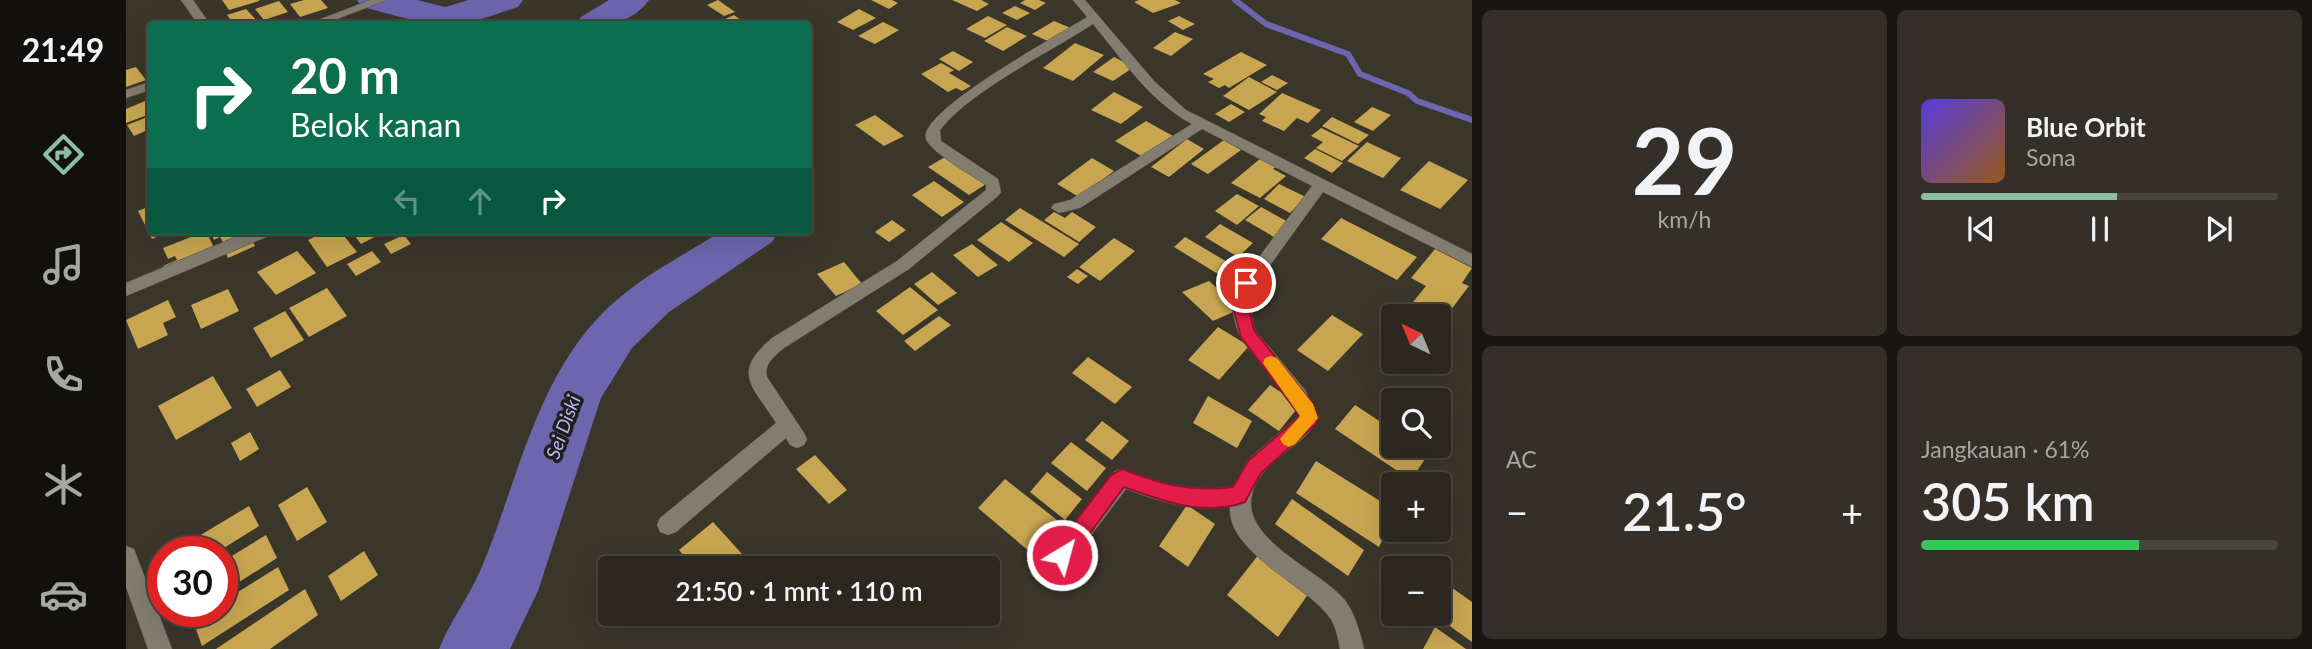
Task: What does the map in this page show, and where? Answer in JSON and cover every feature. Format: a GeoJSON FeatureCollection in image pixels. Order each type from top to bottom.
{"type":"FeatureCollection","features":[{"type":"Feature","properties":{"kind":"street"},"geometry":{"type":"LineString","coordinates":[[187,0],[202,21]]}},
{"type":"Feature","properties":{"kind":"street"},"geometry":{"type":"LineString","coordinates":[[1079,0],[1164,99],[1181,113],[1472,261]]}},
{"type":"Feature","properties":{"kind":"street"},"geometry":{"type":"LineString","coordinates":[[323,21],[375,2]]}},
{"type":"Feature","properties":{"kind":"street"},"geometry":{"type":"LineString","coordinates":[[349,12],[356,21]]}},
{"type":"Feature","properties":{"kind":"street"},"geometry":{"type":"LineString","coordinates":[[668,525],[792,432],[758,379],[756,369],[761,358],[818,316],[903,265],[993,192],[993,183],[936,144],[932,137],[933,128],[967,98],[1094,18]]}},
{"type":"Feature","properties":{"kind":"street"},"geometry":{"type":"LineString","coordinates":[[126,94],[147,87]]}},
{"type":"Feature","properties":{"kind":"street"},"geometry":{"type":"LineString","coordinates":[[1059,208],[1075,204],[1201,124]]}},
{"type":"Feature","properties":{"kind":"street"},"geometry":{"type":"LineString","coordinates":[[1320,185],[1238,296],[1247,332],[1307,409],[1310,418],[1254,467],[1239,496],[1241,522],[1262,547],[1334,605],[1349,631],[1352,649]]}},
{"type":"Feature","properties":{"kind":"street"},"geometry":{"type":"LineString","coordinates":[[126,290],[256,235]]}},
{"type":"Feature","properties":{"kind":"street"},"geometry":{"type":"LineString","coordinates":[[1062,555],[1117,481],[1122,478],[1162,493],[1201,500],[1239,496]]}},
{"type":"Feature","properties":{"kind":"street"},"geometry":{"type":"LineString","coordinates":[[126,558],[160,649]]}},
{"type":"Feature","properties":{"kind":"building"},"geometry":{"type":"Polygon","coordinates":[[[222,0],[259,0],[259,1],[229,10],[222,0]]]}},
{"type":"Feature","properties":{"kind":"building"},"geometry":{"type":"Polygon","coordinates":[[[304,0],[321,0],[328,8],[300,17],[290,4],[304,0]]]}},
{"type":"Feature","properties":{"kind":"building"},"geometry":{"type":"Polygon","coordinates":[[[718,0],[735,12],[724,16],[707,5],[718,0]]]}},
{"type":"Feature","properties":{"kind":"building"},"geometry":{"type":"Polygon","coordinates":[[[871,0],[892,0],[898,3],[889,9],[871,0]]]}},
{"type":"Feature","properties":{"kind":"building"},"geometry":{"type":"Polygon","coordinates":[[[952,0],[981,0],[989,4],[977,11],[952,0]]]}},
{"type":"Feature","properties":{"kind":"building"},"geometry":{"type":"Polygon","coordinates":[[[1025,0],[1046,3],[1035,10],[1020,3],[1025,0]]]}},
{"type":"Feature","properties":{"kind":"building"},"geometry":{"type":"Polygon","coordinates":[[[1175,0],[1181,3],[1153,13],[1134,2],[1175,0]]]}},
{"type":"Feature","properties":{"kind":"building"},"geometry":{"type":"Polygon","coordinates":[[[279,1],[288,12],[264,20],[255,9],[279,1]]]}},
{"type":"Feature","properties":{"kind":"building"},"geometry":{"type":"Polygon","coordinates":[[[1015,6],[1030,13],[1017,20],[1002,13],[1015,6]]]}},
{"type":"Feature","properties":{"kind":"building"},"geometry":{"type":"Polygon","coordinates":[[[246,9],[257,21],[232,21],[227,15],[246,9]]]}},
{"type":"Feature","properties":{"kind":"building"},"geometry":{"type":"Polygon","coordinates":[[[859,9],[876,18],[853,30],[837,22],[859,9]]]}},
{"type":"Feature","properties":{"kind":"building"},"geometry":{"type":"Polygon","coordinates":[[[734,15],[742,21],[724,21],[734,15]]]}},
{"type":"Feature","properties":{"kind":"building"},"geometry":{"type":"Polygon","coordinates":[[[988,16],[1007,25],[985,38],[966,29],[988,16]]]}},
{"type":"Feature","properties":{"kind":"building"},"geometry":{"type":"Polygon","coordinates":[[[1179,16],[1195,24],[1183,30],[1168,21],[1179,16]]]}},
{"type":"Feature","properties":{"kind":"building"},"geometry":{"type":"Polygon","coordinates":[[[1054,21],[1073,29],[1052,43],[1032,34],[1054,21]]]}},
{"type":"Feature","properties":{"kind":"building"},"geometry":{"type":"Polygon","coordinates":[[[883,22],[899,30],[875,44],[858,36],[883,22]]]}},
{"type":"Feature","properties":{"kind":"building"},"geometry":{"type":"Polygon","coordinates":[[[1007,27],[1027,36],[1003,51],[984,41],[1007,27]]]}},
{"type":"Feature","properties":{"kind":"building"},"geometry":{"type":"Polygon","coordinates":[[[1175,32],[1193,39],[1171,56],[1153,48],[1175,32]]]}},
{"type":"Feature","properties":{"kind":"building"},"geometry":{"type":"Polygon","coordinates":[[[1075,43],[1104,55],[1073,81],[1043,68],[1075,43]]]}},
{"type":"Feature","properties":{"kind":"building"},"geometry":{"type":"Polygon","coordinates":[[[953,51],[973,62],[959,71],[939,59],[953,51]]]}},
{"type":"Feature","properties":{"kind":"building"},"geometry":{"type":"Polygon","coordinates":[[[1241,52],[1267,65],[1229,88],[1225,85],[1219,88],[1208,82],[1214,79],[1203,74],[1241,52]]]}},
{"type":"Feature","properties":{"kind":"building"},"geometry":{"type":"Polygon","coordinates":[[[1114,57],[1134,67],[1113,81],[1093,72],[1114,57]]]}},
{"type":"Feature","properties":{"kind":"building"},"geometry":{"type":"Polygon","coordinates":[[[941,63],[954,70],[949,73],[971,86],[962,91],[956,88],[948,92],[921,74],[941,63]]]}},
{"type":"Feature","properties":{"kind":"building"},"geometry":{"type":"Polygon","coordinates":[[[136,67],[146,80],[126,87],[126,70],[136,67]]]}},
{"type":"Feature","properties":{"kind":"building"},"geometry":{"type":"Polygon","coordinates":[[[1272,75],[1288,83],[1277,90],[1261,82],[1272,75]]]}},
{"type":"Feature","properties":{"kind":"building"},"geometry":{"type":"Polygon","coordinates":[[[1249,77],[1277,92],[1249,110],[1223,96],[1249,77]]]}},
{"type":"Feature","properties":{"kind":"building"},"geometry":{"type":"Polygon","coordinates":[[[1114,92],[1143,107],[1121,124],[1091,110],[1114,92]]]}},
{"type":"Feature","properties":{"kind":"building"},"geometry":{"type":"Polygon","coordinates":[[[1282,93],[1321,110],[1308,123],[1297,118],[1284,131],[1262,121],[1266,117],[1259,114],[1282,93]]]}},
{"type":"Feature","properties":{"kind":"building"},"geometry":{"type":"Polygon","coordinates":[[[147,100],[147,115],[126,123],[126,109],[147,100]]]}},
{"type":"Feature","properties":{"kind":"building"},"geometry":{"type":"Polygon","coordinates":[[[1231,104],[1245,112],[1229,122],[1215,114],[1231,104]]]}},
{"type":"Feature","properties":{"kind":"building"},"geometry":{"type":"Polygon","coordinates":[[[1372,107],[1391,115],[1373,131],[1354,122],[1372,107]]]}},
{"type":"Feature","properties":{"kind":"building"},"geometry":{"type":"Polygon","coordinates":[[[875,115],[904,136],[884,146],[855,125],[875,115]]]}},
{"type":"Feature","properties":{"kind":"building"},"geometry":{"type":"Polygon","coordinates":[[[147,117],[147,130],[134,136],[127,125],[147,117]]]}},
{"type":"Feature","properties":{"kind":"building"},"geometry":{"type":"Polygon","coordinates":[[[1332,117],[1369,135],[1358,144],[1322,126],[1332,117]]]}},
{"type":"Feature","properties":{"kind":"building"},"geometry":{"type":"Polygon","coordinates":[[[1146,121],[1173,136],[1143,157],[1115,141],[1146,121]]]}},
{"type":"Feature","properties":{"kind":"building"},"geometry":{"type":"Polygon","coordinates":[[[1321,128],[1359,146],[1342,161],[1316,148],[1323,142],[1311,136],[1321,128]]]}},
{"type":"Feature","properties":{"kind":"building"},"geometry":{"type":"Polygon","coordinates":[[[1187,139],[1204,149],[1169,177],[1151,167],[1187,139]]]}},
{"type":"Feature","properties":{"kind":"building"},"geometry":{"type":"Polygon","coordinates":[[[1224,140],[1241,150],[1208,174],[1191,164],[1224,140]]]}},
{"type":"Feature","properties":{"kind":"building"},"geometry":{"type":"Polygon","coordinates":[[[1367,142],[1401,158],[1383,178],[1347,161],[1367,142]]]}},
{"type":"Feature","properties":{"kind":"building"},"geometry":{"type":"Polygon","coordinates":[[[1315,149],[1343,163],[1332,173],[1304,158],[1315,149]]]}},
{"type":"Feature","properties":{"kind":"building"},"geometry":{"type":"Polygon","coordinates":[[[945,157],[986,184],[969,195],[928,167],[945,157]]]}},
{"type":"Feature","properties":{"kind":"building"},"geometry":{"type":"Polygon","coordinates":[[[1092,158],[1114,171],[1079,197],[1057,184],[1092,158]]]}},
{"type":"Feature","properties":{"kind":"building"},"geometry":{"type":"Polygon","coordinates":[[[1261,158],[1277,166],[1273,169],[1286,176],[1260,198],[1231,183],[1261,158]]]}},
{"type":"Feature","properties":{"kind":"building"},"geometry":{"type":"Polygon","coordinates":[[[1429,161],[1468,180],[1440,209],[1400,190],[1429,161]]]}},
{"type":"Feature","properties":{"kind":"building"},"geometry":{"type":"Polygon","coordinates":[[[934,181],[964,202],[942,217],[912,195],[934,181]]]}},
{"type":"Feature","properties":{"kind":"building"},"geometry":{"type":"Polygon","coordinates":[[[1279,184],[1306,197],[1290,213],[1264,199],[1279,184]]]}},
{"type":"Feature","properties":{"kind":"building"},"geometry":{"type":"Polygon","coordinates":[[[1237,194],[1259,206],[1237,225],[1215,211],[1237,194]]]}},
{"type":"Feature","properties":{"kind":"building"},"geometry":{"type":"Polygon","coordinates":[[[147,207],[147,229],[138,211],[147,207]]]}},
{"type":"Feature","properties":{"kind":"building"},"geometry":{"type":"Polygon","coordinates":[[[1261,207],[1290,223],[1274,237],[1245,220],[1261,207]]]}},
{"type":"Feature","properties":{"kind":"building"},"geometry":{"type":"Polygon","coordinates":[[[1020,208],[1079,244],[1064,257],[1005,220],[1020,208]]]}},
{"type":"Feature","properties":{"kind":"building"},"geometry":{"type":"Polygon","coordinates":[[[1054,212],[1065,218],[1072,212],[1096,227],[1079,242],[1044,220],[1054,212]]]}},
{"type":"Feature","properties":{"kind":"building"},"geometry":{"type":"Polygon","coordinates":[[[1341,218],[1417,257],[1397,280],[1321,239],[1341,218]]]}},
{"type":"Feature","properties":{"kind":"building"},"geometry":{"type":"Polygon","coordinates":[[[892,220],[906,230],[889,242],[875,232],[892,220]]]}},
{"type":"Feature","properties":{"kind":"building"},"geometry":{"type":"Polygon","coordinates":[[[1001,222],[1033,243],[1009,262],[977,240],[1001,222]]]}},
{"type":"Feature","properties":{"kind":"building"},"geometry":{"type":"Polygon","coordinates":[[[1220,224],[1253,243],[1238,257],[1205,237],[1220,224]]]}},
{"type":"Feature","properties":{"kind":"building"},"geometry":{"type":"Polygon","coordinates":[[[196,235],[208,235],[215,250],[166,272],[163,266],[177,260],[175,256],[168,259],[163,248],[196,235]]]}},
{"type":"Feature","properties":{"kind":"building"},"geometry":{"type":"Polygon","coordinates":[[[212,235],[249,235],[225,246],[220,237],[214,240],[212,235]]]}},
{"type":"Feature","properties":{"kind":"building"},"geometry":{"type":"Polygon","coordinates":[[[318,235],[343,235],[357,252],[327,267],[308,240],[318,235]]]}},
{"type":"Feature","properties":{"kind":"building"},"geometry":{"type":"Polygon","coordinates":[[[354,235],[378,235],[361,244],[354,235]]]}},
{"type":"Feature","properties":{"kind":"building"},"geometry":{"type":"Polygon","coordinates":[[[404,235],[411,244],[391,254],[384,244],[404,235]]]}},
{"type":"Feature","properties":{"kind":"building"},"geometry":{"type":"Polygon","coordinates":[[[1185,237],[1229,263],[1218,274],[1174,247],[1185,237]]]}},
{"type":"Feature","properties":{"kind":"building"},"geometry":{"type":"Polygon","coordinates":[[[1114,238],[1135,251],[1100,281],[1079,267],[1114,238]]]}},
{"type":"Feature","properties":{"kind":"building"},"geometry":{"type":"Polygon","coordinates":[[[252,240],[255,246],[228,258],[225,251],[252,240]]]}},
{"type":"Feature","properties":{"kind":"building"},"geometry":{"type":"Polygon","coordinates":[[[972,244],[998,265],[978,277],[953,255],[972,244]]]}},
{"type":"Feature","properties":{"kind":"building"},"geometry":{"type":"Polygon","coordinates":[[[1435,249],[1472,268],[1462,283],[1469,286],[1451,310],[1451,304],[1413,302],[1426,286],[1411,278],[1435,249]]]}},
{"type":"Feature","properties":{"kind":"building"},"geometry":{"type":"Polygon","coordinates":[[[297,251],[316,273],[276,295],[257,272],[297,251]]]}},
{"type":"Feature","properties":{"kind":"building"},"geometry":{"type":"Polygon","coordinates":[[[372,251],[381,262],[356,276],[347,264],[372,251]]]}},
{"type":"Feature","properties":{"kind":"building"},"geometry":{"type":"Polygon","coordinates":[[[844,262],[862,284],[836,296],[817,274],[844,262]]]}},
{"type":"Feature","properties":{"kind":"building"},"geometry":{"type":"Polygon","coordinates":[[[1077,269],[1088,276],[1078,284],[1067,277],[1077,269]]]}},
{"type":"Feature","properties":{"kind":"building"},"geometry":{"type":"Polygon","coordinates":[[[932,272],[957,293],[938,305],[914,284],[932,272]]]}},
{"type":"Feature","properties":{"kind":"building"},"geometry":{"type":"Polygon","coordinates":[[[1209,281],[1240,309],[1213,321],[1182,292],[1209,281]]]}},
{"type":"Feature","properties":{"kind":"building"},"geometry":{"type":"Polygon","coordinates":[[[910,287],[938,310],[903,335],[876,311],[910,287]]]}},
{"type":"Feature","properties":{"kind":"building"},"geometry":{"type":"Polygon","coordinates":[[[327,288],[347,316],[309,337],[289,308],[327,288]]]}},
{"type":"Feature","properties":{"kind":"building"},"geometry":{"type":"Polygon","coordinates":[[[228,289],[239,311],[201,329],[191,305],[228,289]]]}},
{"type":"Feature","properties":{"kind":"building"},"geometry":{"type":"Polygon","coordinates":[[[168,300],[176,317],[163,323],[168,335],[138,349],[126,320],[168,300]]]}},
{"type":"Feature","properties":{"kind":"building"},"geometry":{"type":"Polygon","coordinates":[[[285,311],[304,340],[271,358],[253,328],[285,311]]]}},
{"type":"Feature","properties":{"kind":"building"},"geometry":{"type":"Polygon","coordinates":[[[1332,315],[1363,334],[1328,371],[1297,350],[1332,315]]]}},
{"type":"Feature","properties":{"kind":"building"},"geometry":{"type":"Polygon","coordinates":[[[939,316],[951,325],[915,351],[904,341],[939,316]]]}},
{"type":"Feature","properties":{"kind":"building"},"geometry":{"type":"Polygon","coordinates":[[[1218,327],[1249,346],[1219,380],[1188,360],[1218,327]]]}},
{"type":"Feature","properties":{"kind":"building"},"geometry":{"type":"Polygon","coordinates":[[[1088,357],[1132,387],[1115,404],[1072,373],[1088,357]]]}},
{"type":"Feature","properties":{"kind":"building"},"geometry":{"type":"Polygon","coordinates":[[[280,370],[291,387],[257,407],[246,389],[280,370]]]}},
{"type":"Feature","properties":{"kind":"building"},"geometry":{"type":"Polygon","coordinates":[[[213,376],[232,408],[176,440],[158,406],[213,376]]]}},
{"type":"Feature","properties":{"kind":"building"},"geometry":{"type":"Polygon","coordinates":[[[1270,385],[1300,405],[1279,431],[1248,410],[1270,385]]]}},
{"type":"Feature","properties":{"kind":"building"},"geometry":{"type":"Polygon","coordinates":[[[1208,396],[1252,421],[1237,448],[1193,423],[1208,396]]]}},
{"type":"Feature","properties":{"kind":"building"},"geometry":{"type":"Polygon","coordinates":[[[1355,405],[1381,422],[1381,458],[1426,458],[1416,472],[1399,472],[1335,429],[1355,405]]]}},
{"type":"Feature","properties":{"kind":"building"},"geometry":{"type":"Polygon","coordinates":[[[1102,421],[1129,441],[1112,460],[1085,440],[1102,421]]]}},
{"type":"Feature","properties":{"kind":"building"},"geometry":{"type":"Polygon","coordinates":[[[250,432],[259,449],[240,461],[231,443],[250,432]]]}},
{"type":"Feature","properties":{"kind":"building"},"geometry":{"type":"Polygon","coordinates":[[[1071,442],[1106,468],[1087,491],[1051,463],[1071,442]]]}},
{"type":"Feature","properties":{"kind":"building"},"geometry":{"type":"Polygon","coordinates":[[[815,455],[847,490],[829,504],[796,469],[815,455]]]}},
{"type":"Feature","properties":{"kind":"building"},"geometry":{"type":"Polygon","coordinates":[[[1316,461],[1381,502],[1381,542],[1379,547],[1296,493],[1316,461]]]}},
{"type":"Feature","properties":{"kind":"building"},"geometry":{"type":"Polygon","coordinates":[[[1047,472],[1082,499],[1065,520],[1030,492],[1047,472]]]}},
{"type":"Feature","properties":{"kind":"building"},"geometry":{"type":"Polygon","coordinates":[[[1005,479],[1057,520],[1030,552],[978,508],[1005,479]]]}},
{"type":"Feature","properties":{"kind":"building"},"geometry":{"type":"Polygon","coordinates":[[[307,487],[327,522],[297,541],[278,505],[307,487]]]}},
{"type":"Feature","properties":{"kind":"building"},"geometry":{"type":"Polygon","coordinates":[[[1292,499],[1364,550],[1348,576],[1275,524],[1292,499]]]}},
{"type":"Feature","properties":{"kind":"building"},"geometry":{"type":"Polygon","coordinates":[[[1187,505],[1215,524],[1188,567],[1159,546],[1187,505]]]}},
{"type":"Feature","properties":{"kind":"building"},"geometry":{"type":"Polygon","coordinates":[[[249,506],[259,526],[238,539],[238,536],[199,536],[249,506]]]}},
{"type":"Feature","properties":{"kind":"building"},"geometry":{"type":"Polygon","coordinates":[[[713,522],[744,556],[684,556],[679,550],[713,522]]]}},
{"type":"Feature","properties":{"kind":"building"},"geometry":{"type":"Polygon","coordinates":[[[266,535],[277,558],[238,583],[238,552],[266,535]]]}},
{"type":"Feature","properties":{"kind":"building"},"geometry":{"type":"Polygon","coordinates":[[[364,551],[378,575],[341,601],[328,576],[364,551]]]}},
{"type":"Feature","properties":{"kind":"building"},"geometry":{"type":"Polygon","coordinates":[[[1259,554],[1309,593],[1278,637],[1227,595],[1259,554]]]}},
{"type":"Feature","properties":{"kind":"building"},"geometry":{"type":"Polygon","coordinates":[[[278,567],[289,590],[238,623],[238,592],[278,567]]]}},
{"type":"Feature","properties":{"kind":"building"},"geometry":{"type":"Polygon","coordinates":[[[1451,587],[1472,602],[1472,642],[1450,626],[1451,587]]]}},
{"type":"Feature","properties":{"kind":"building"},"geometry":{"type":"Polygon","coordinates":[[[305,589],[318,615],[270,649],[216,649],[305,589]]]}},
{"type":"Feature","properties":{"kind":"building"},"geometry":{"type":"Polygon","coordinates":[[[195,627],[232,627],[202,646],[195,627]]]}},
{"type":"Feature","properties":{"kind":"building"},"geometry":{"type":"Polygon","coordinates":[[[1435,627],[1466,649],[1423,649],[1435,627]]]}},
{"type":"Feature","properties":{"kind":"waterway","name":"Sei Diski"},"geometry":{"type":"LineString","coordinates":[[374,0],[446,17],[506,0]]}},
{"type":"Feature","properties":{"kind":"waterway","name":"Sei Diski"},"geometry":{"type":"LineString","coordinates":[[598,21],[632,0]]}},
{"type":"Feature","properties":{"kind":"waterway"},"geometry":{"type":"LineString","coordinates":[[1235,0],[1266,24],[1348,54],[1360,74],[1408,93],[1417,101],[1472,120]]}},
{"type":"Feature","properties":{"kind":"waterway","name":"Sei Diski"},"geometry":{"type":"LineString","coordinates":[[473,649],[505,591],[576,390],[614,334],[652,299],[750,235]]}},
{"type":"Feature","properties":{"kind":"slow traffic"},"geometry":{"type":"LineString","coordinates":[[1271,363],[1307,409],[1310,418],[1289,439]]}},
{"type":"Feature","properties":{"kind":"route"},"geometry":{"type":"LineString","coordinates":[[1062,555],[1117,481],[1122,478],[1162,493],[1201,500],[1239,496],[1254,467],[1310,418],[1307,409],[1247,332],[1238,296],[1246,283]]}}]}
